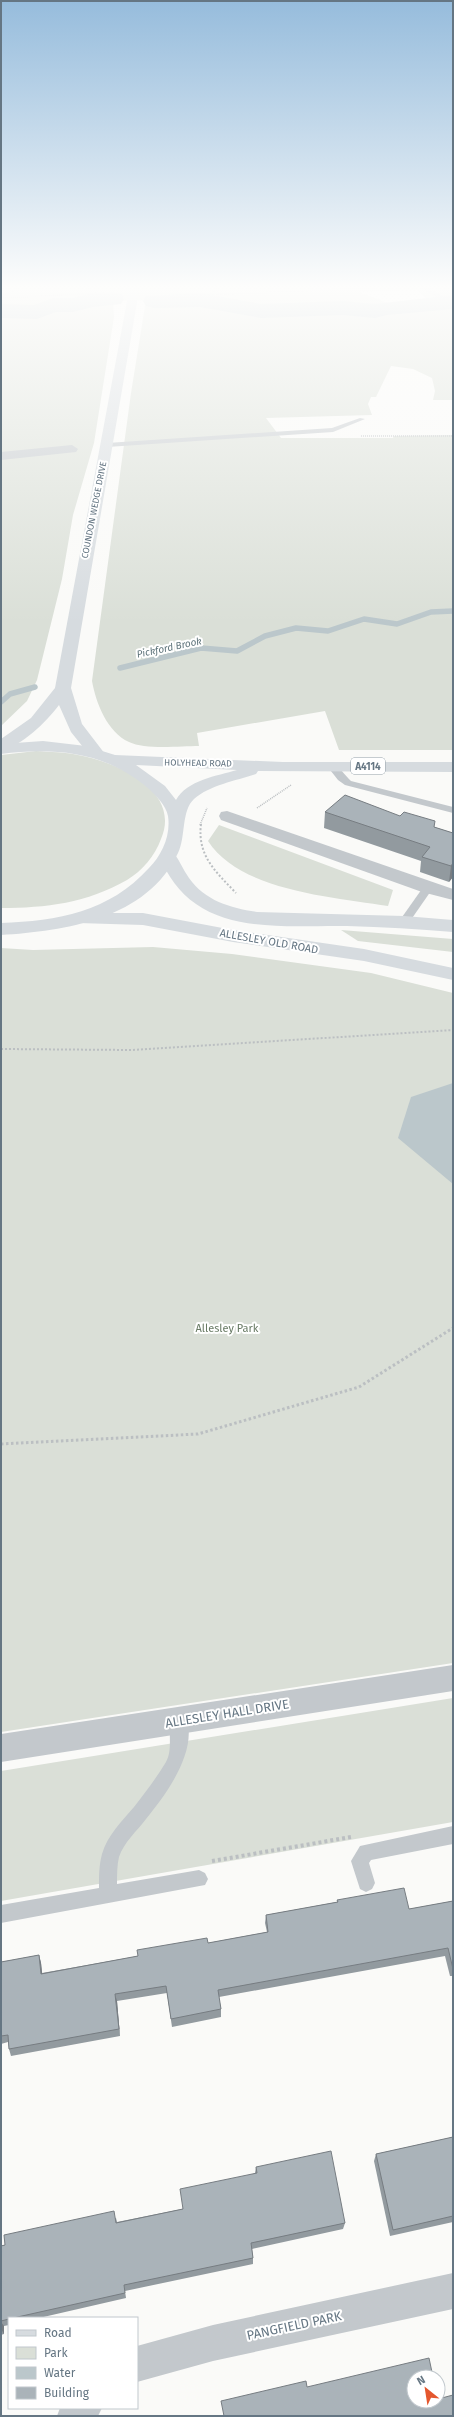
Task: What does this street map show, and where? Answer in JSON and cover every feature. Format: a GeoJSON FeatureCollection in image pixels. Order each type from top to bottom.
{"type":"FeatureCollection","features":[{"type":"Feature","properties":{"kind":"main road","name":"COUNDON WEDGE DRIVE"},"geometry":{"type":"LineString","coordinates":[[97,754],[74,727],[68,715],[63,688],[116,398]]}},
{"type":"Feature","properties":{"kind":"main road","name":"COUNDON WEDGE DRIVE"},"geometry":{"type":"LineString","coordinates":[[1,746],[28,728],[45,713],[63,688]]}},
{"type":"Feature","properties":{"kind":"main road"},"geometry":{"type":"LineString","coordinates":[[1,749],[38,746],[97,754],[114,759],[153,784],[166,798],[176,815],[175,836],[168,857],[135,894],[109,910],[84,919],[54,926],[1,930]]}},
{"type":"Feature","properties":{"kind":"main road","name":"HOLYHEAD ROAD"},"geometry":{"type":"LineString","coordinates":[[114,759],[283,767],[453,767]]}},
{"type":"Feature","properties":{"kind":"main road","name":"HOLYHEAD ROAD"},"geometry":{"type":"LineString","coordinates":[[176,815],[186,797],[202,786],[230,775],[283,767]]}},
{"type":"Feature","properties":{"kind":"main road","name":"ALLESLEY OLD ROAD"},"geometry":{"type":"LineString","coordinates":[[168,857],[175,874],[192,894],[217,910],[238,916],[256,918],[404,922],[453,926]]}},
{"type":"Feature","properties":{"kind":"main road","name":"ALLESLEY OLD ROAD"},"geometry":{"type":"LineString","coordinates":[[84,919],[143,919],[248,939],[364,955],[453,974]]}},
{"type":"Feature","properties":{"kind":"street"},"geometry":{"type":"LineString","coordinates":[[1,456],[72,450]]}},
{"type":"Feature","properties":{"kind":"street"},"geometry":{"type":"LineString","coordinates":[[227,816],[428,888],[453,895]]}},
{"type":"Feature","properties":{"kind":"street","name":"ALLESLEY HALL DRIVE"},"geometry":{"type":"LineString","coordinates":[[1,1748],[453,1678]]}},
{"type":"Feature","properties":{"kind":"street","name":"PANGFIELD PARK"},"geometry":{"type":"LineString","coordinates":[[138,2364],[213,2343],[453,2291]]}},
{"type":"Feature","properties":{"kind":"lane"},"geometry":{"type":"LineString","coordinates":[[107,445],[333,430],[362,420]]}},
{"type":"Feature","properties":{"kind":"lane"},"geometry":{"type":"LineString","coordinates":[[332,766],[340,778],[348,783],[453,810]]}},
{"type":"Feature","properties":{"kind":"lane"},"geometry":{"type":"LineString","coordinates":[[404,922],[428,888]]}},
{"type":"Feature","properties":{"kind":"lane"},"geometry":{"type":"LineString","coordinates":[[108,1895],[108,1871],[111,1854],[123,1833],[141,1812],[173,1766],[179,1749],[179,1720]]}},
{"type":"Feature","properties":{"kind":"lane"},"geometry":{"type":"LineString","coordinates":[[366,1883],[360,1861],[366,1852],[453,1835]]}},
{"type":"Feature","properties":{"kind":"lane"},"geometry":{"type":"LineString","coordinates":[[1,1914],[199,1879]]}},
{"type":"Feature","properties":{"kind":"path"},"geometry":{"type":"LineString","coordinates":[[259,828],[265,820],[250,812],[292,785]]}},
{"type":"Feature","properties":{"kind":"path"},"geometry":{"type":"LineString","coordinates":[[210,806],[206,810],[200,823],[203,853],[214,871],[230,886]]}},
{"type":"Feature","properties":{"kind":"path"},"geometry":{"type":"LineString","coordinates":[[1,1049],[132,1050],[453,1030]]}},
{"type":"Feature","properties":{"kind":"path"},"geometry":{"type":"LineString","coordinates":[[1,1444],[198,1434],[359,1387],[453,1328]]}},
{"type":"Feature","properties":{"kind":"path"},"geometry":{"type":"LineString","coordinates":[[199,1879],[198,1864],[352,1837]]}},
{"type":"Feature","properties":{"kind":"green space"},"geometry":{"type":"Polygon","coordinates":[[[1,398],[101,398],[94,443],[73,515],[62,579],[37,680],[27,701],[1,726],[1,398]]]}},
{"type":"Feature","properties":{"kind":"green space"},"geometry":{"type":"Polygon","coordinates":[[[130,398],[371,398],[368,404],[372,415],[266,418],[281,438],[393,438],[394,436],[453,435],[453,750],[339,750],[325,711],[197,733],[199,746],[144,746],[129,742],[114,731],[104,716],[96,698],[92,681],[130,398]]]}},
{"type":"Feature","properties":{"kind":"green space"},"geometry":{"type":"Polygon","coordinates":[[[433,398],[453,398],[453,400],[433,400],[433,398]]]}},
{"type":"Feature","properties":{"kind":"green space"},"geometry":{"type":"Polygon","coordinates":[[[36,751],[78,755],[110,764],[126,772],[142,781],[154,793],[162,806],[165,822],[161,839],[152,857],[143,868],[133,876],[112,888],[66,903],[34,907],[1,908],[1,755],[36,751]]]}},
{"type":"Feature","properties":{"kind":"green space"},"geometry":{"type":"Polygon","coordinates":[[[219,825],[393,890],[388,906],[315,895],[289,889],[242,871],[223,858],[208,841],[219,825]]]}},
{"type":"Feature","properties":{"kind":"green space"},"geometry":{"type":"Polygon","coordinates":[[[341,930],[453,939],[453,952],[358,941],[341,930]]]}},
{"type":"Feature","properties":{"kind":"green space","name":"Allesley Park"},"geometry":{"type":"Polygon","coordinates":[[[153,947],[232,954],[371,973],[453,993],[453,1663],[1,1732],[1,948],[33,950],[153,947]]]}},
{"type":"Feature","properties":{"kind":"green space"},"geometry":{"type":"Polygon","coordinates":[[[453,1698],[453,1822],[1,1901],[1,1771],[453,1698]]]}},
{"type":"Feature","properties":{"kind":"water"},"geometry":{"type":"Polygon","coordinates":[[[453,1083],[453,1184],[398,1138],[411,1097],[453,1083]]]}},
{"type":"Feature","properties":{"kind":"building"},"geometry":{"type":"Polygon","coordinates":[[[345,795],[400,816],[404,812],[435,821],[434,827],[453,833],[453,863],[451,866],[422,857],[430,847],[325,812],[345,795]]]}},
{"type":"Feature","properties":{"kind":"building"},"geometry":{"type":"Polygon","coordinates":[[[404,1888],[409,1909],[453,1901],[453,1969],[448,1948],[218,1990],[221,2009],[171,2019],[166,1986],[115,1994],[119,2029],[9,2049],[8,2035],[1,2036],[1,1962],[39,1955],[41,1974],[138,1956],[137,1950],[207,1938],[208,1943],[268,1932],[266,1915],[404,1888]]]}},
{"type":"Feature","properties":{"kind":"building"},"geometry":{"type":"Polygon","coordinates":[[[453,2137],[453,2216],[393,2230],[376,2154],[453,2137]]]}},
{"type":"Feature","properties":{"kind":"building"},"geometry":{"type":"Polygon","coordinates":[[[331,2151],[345,2223],[251,2243],[253,2258],[124,2285],[125,2293],[17,2317],[8,2317],[8,2319],[1,2321],[1,2246],[5,2245],[4,2235],[114,2211],[116,2223],[183,2209],[180,2189],[257,2173],[256,2167],[331,2151]]]}},
{"type":"Feature","properties":{"kind":"building"},"geometry":{"type":"Polygon","coordinates":[[[429,2358],[431,2369],[406,2369],[406,2409],[446,2409],[446,2397],[453,2395],[453,2416],[224,2416],[221,2401],[306,2381],[307,2387],[429,2358]]]}},
{"type":"Feature","properties":{"kind":"waterway","name":"Pickford Brook"},"geometry":{"type":"LineString","coordinates":[[120,668],[201,648],[237,651],[265,636],[296,628],[328,631],[364,619],[397,624],[431,612],[453,611]]}},
{"type":"Feature","properties":{"kind":"waterway","name":"Pickford Brook"},"geometry":{"type":"LineString","coordinates":[[1,702],[10,694],[35,687]]}}]}
